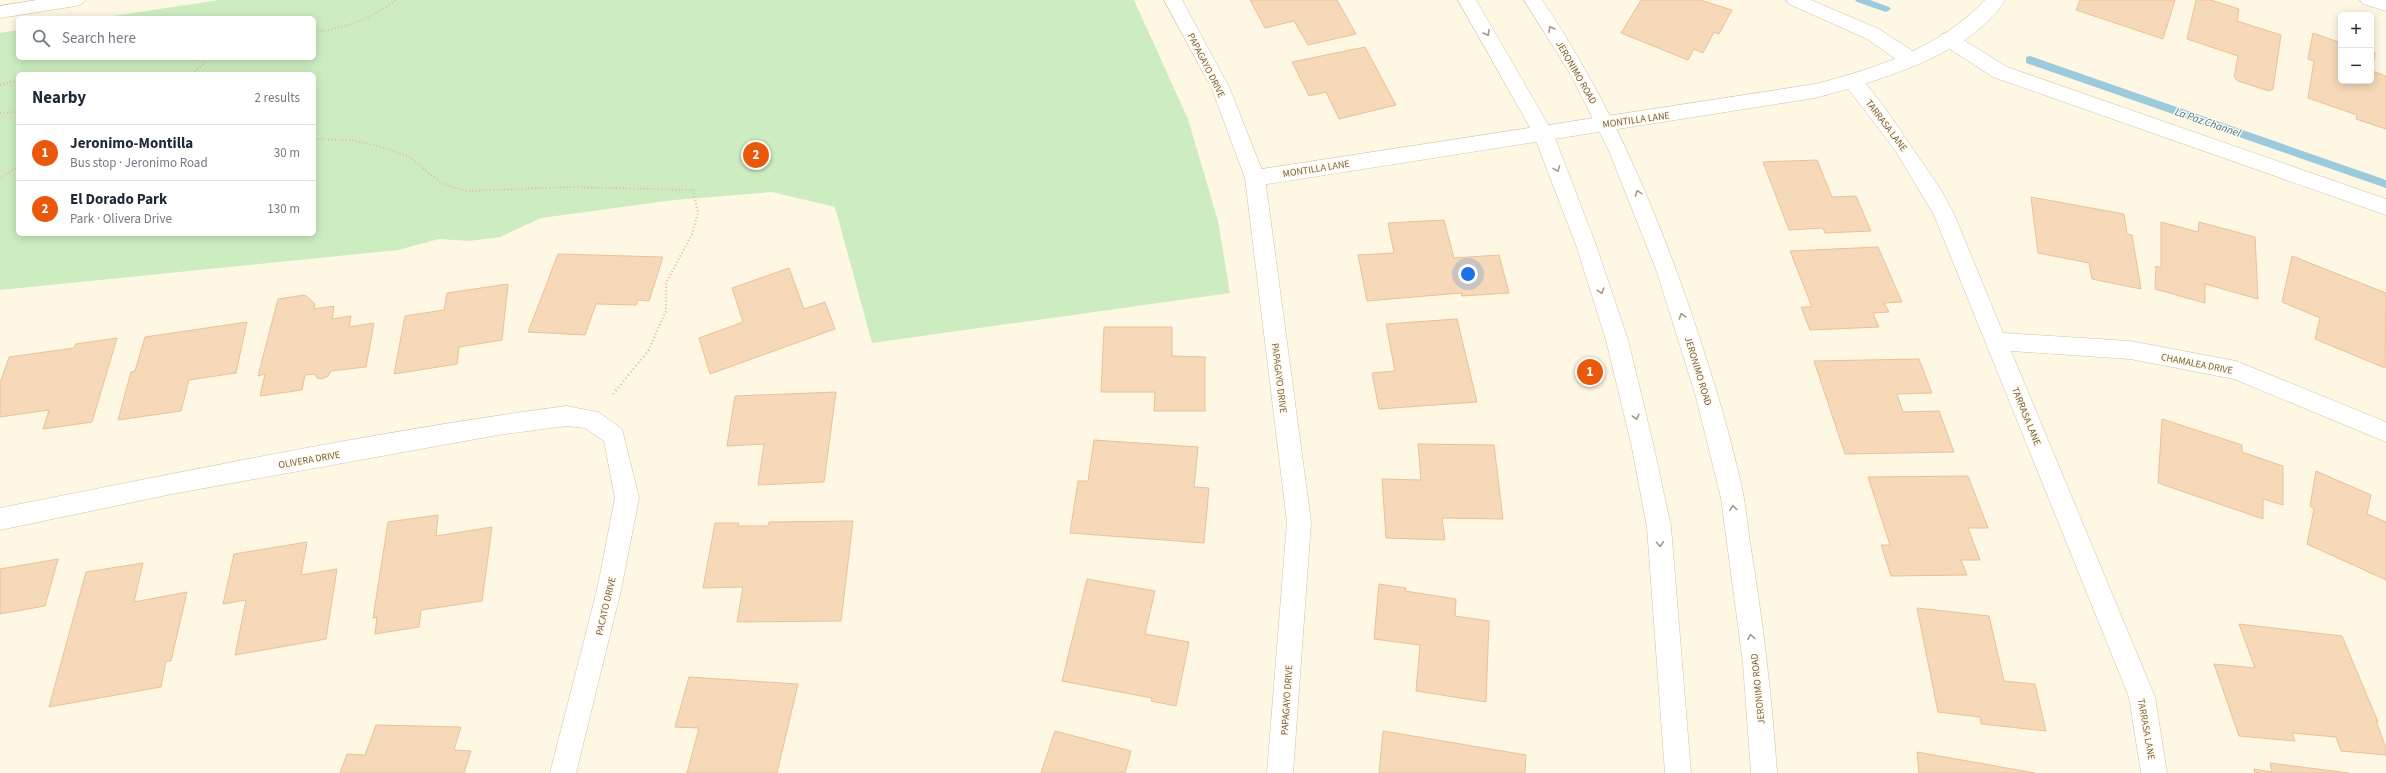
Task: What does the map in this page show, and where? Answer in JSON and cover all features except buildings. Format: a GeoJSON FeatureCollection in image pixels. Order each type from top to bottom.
{"type":"FeatureCollection","features":[{"type":"Feature","properties":{"kind":"street"},"geometry":{"type":"LineString","coordinates":[[0,12],[76,0]]}},
{"type":"Feature","properties":{"kind":"street","name":"PAPAGAYO DRIVE"},"geometry":{"type":"LineString","coordinates":[[1173,0],[1221,89],[1255,178],[1299,522],[1280,773]]}},
{"type":"Feature","properties":{"kind":"street"},"geometry":{"type":"LineString","coordinates":[[1467,0],[1517,84],[1542,133],[1591,259],[1617,340],[1642,443],[1659,527],[1669,636],[1678,773]]}},
{"type":"Feature","properties":{"kind":"street","name":"JERONIMO ROAD"},"geometry":{"type":"LineString","coordinates":[[1532,0],[1607,123],[1633,178],[1668,274],[1706,393],[1729,482],[1745,583],[1761,718],[1764,773]]}},
{"type":"Feature","properties":{"kind":"street"},"geometry":{"type":"LineString","coordinates":[[1795,0],[1873,34],[1910,59]]}},
{"type":"Feature","properties":{"kind":"street","name":"MONTILLA LANE"},"geometry":{"type":"LineString","coordinates":[[1255,178],[1815,91],[1853,81],[1927,52],[1963,31],[1996,0]]}},
{"type":"Feature","properties":{"kind":"street"},"geometry":{"type":"LineString","coordinates":[[2369,0],[2386,5]]}},
{"type":"Feature","properties":{"kind":"street"},"geometry":{"type":"LineString","coordinates":[[1948,39],[2000,72],[2386,207]]}},
{"type":"Feature","properties":{"kind":"street","name":"TARRASA LANE"},"geometry":{"type":"LineString","coordinates":[[1853,81],[1884,119],[1920,169],[1944,214],[2142,697],[2154,773]]}},
{"type":"Feature","properties":{"kind":"street","name":"CHAMALEA DRIVE"},"geometry":{"type":"LineString","coordinates":[[1996,341],[2130,350],[2236,370],[2386,432]]}},
{"type":"Feature","properties":{"kind":"street","name":"OLIVERA DRIVE"},"geometry":{"type":"LineString","coordinates":[[0,519],[172,484],[498,425],[566,416],[590,419],[614,436]]}},
{"type":"Feature","properties":{"kind":"street","name":"PACATO DRIVE"},"geometry":{"type":"LineString","coordinates":[[562,773],[609,590],[627,498],[614,436]]}},
{"type":"Feature","properties":{"kind":"path"},"geometry":{"type":"LineString","coordinates":[[316,32],[331,31],[351,26],[375,15],[396,0]]}},
{"type":"Feature","properties":{"kind":"path"},"geometry":{"type":"LineString","coordinates":[[194,72],[208,60]]}},
{"type":"Feature","properties":{"kind":"path"},"geometry":{"type":"LineString","coordinates":[[0,84],[16,80]]}},
{"type":"Feature","properties":{"kind":"path"},"geometry":{"type":"LineString","coordinates":[[0,113],[16,112]]}},
{"type":"Feature","properties":{"kind":"path"},"geometry":{"type":"LineString","coordinates":[[316,139],[352,140],[386,148],[411,158],[441,183],[466,191],[571,188],[693,190],[698,213],[692,234],[666,283],[666,311],[647,353],[631,374]]}},
{"type":"Feature","properties":{"kind":"path"},"geometry":{"type":"LineString","coordinates":[[0,178],[16,168]]}},
{"type":"Feature","properties":{"kind":"green space"},"geometry":{"type":"Polygon","coordinates":[[[219,0],[1134,0],[1188,119],[1218,221],[1230,293],[872,343],[835,207],[772,192],[674,200],[541,218],[500,237],[469,241],[439,239],[398,250],[0,290],[0,33],[16,30],[16,60],[316,60],[316,16],[113,16],[219,0]]]}},
{"type":"Feature","properties":{"kind":"waterway","name":"La Paz Channel"},"geometry":{"type":"LineString","coordinates":[[1860,0],[1886,9]]}},
{"type":"Feature","properties":{"kind":"waterway","name":"La Paz Channel"},"geometry":{"type":"LineString","coordinates":[[2030,60],[2386,184]]}},
{"type":"Feature","properties":{"kind":"place","name":"El Dorado Park"},"geometry":{"type":"Point","coordinates":[756,155]}},
{"type":"Feature","properties":{"kind":"place","name":"Jeronimo-Montilla"},"geometry":{"type":"Point","coordinates":[1590,372]}}]}
